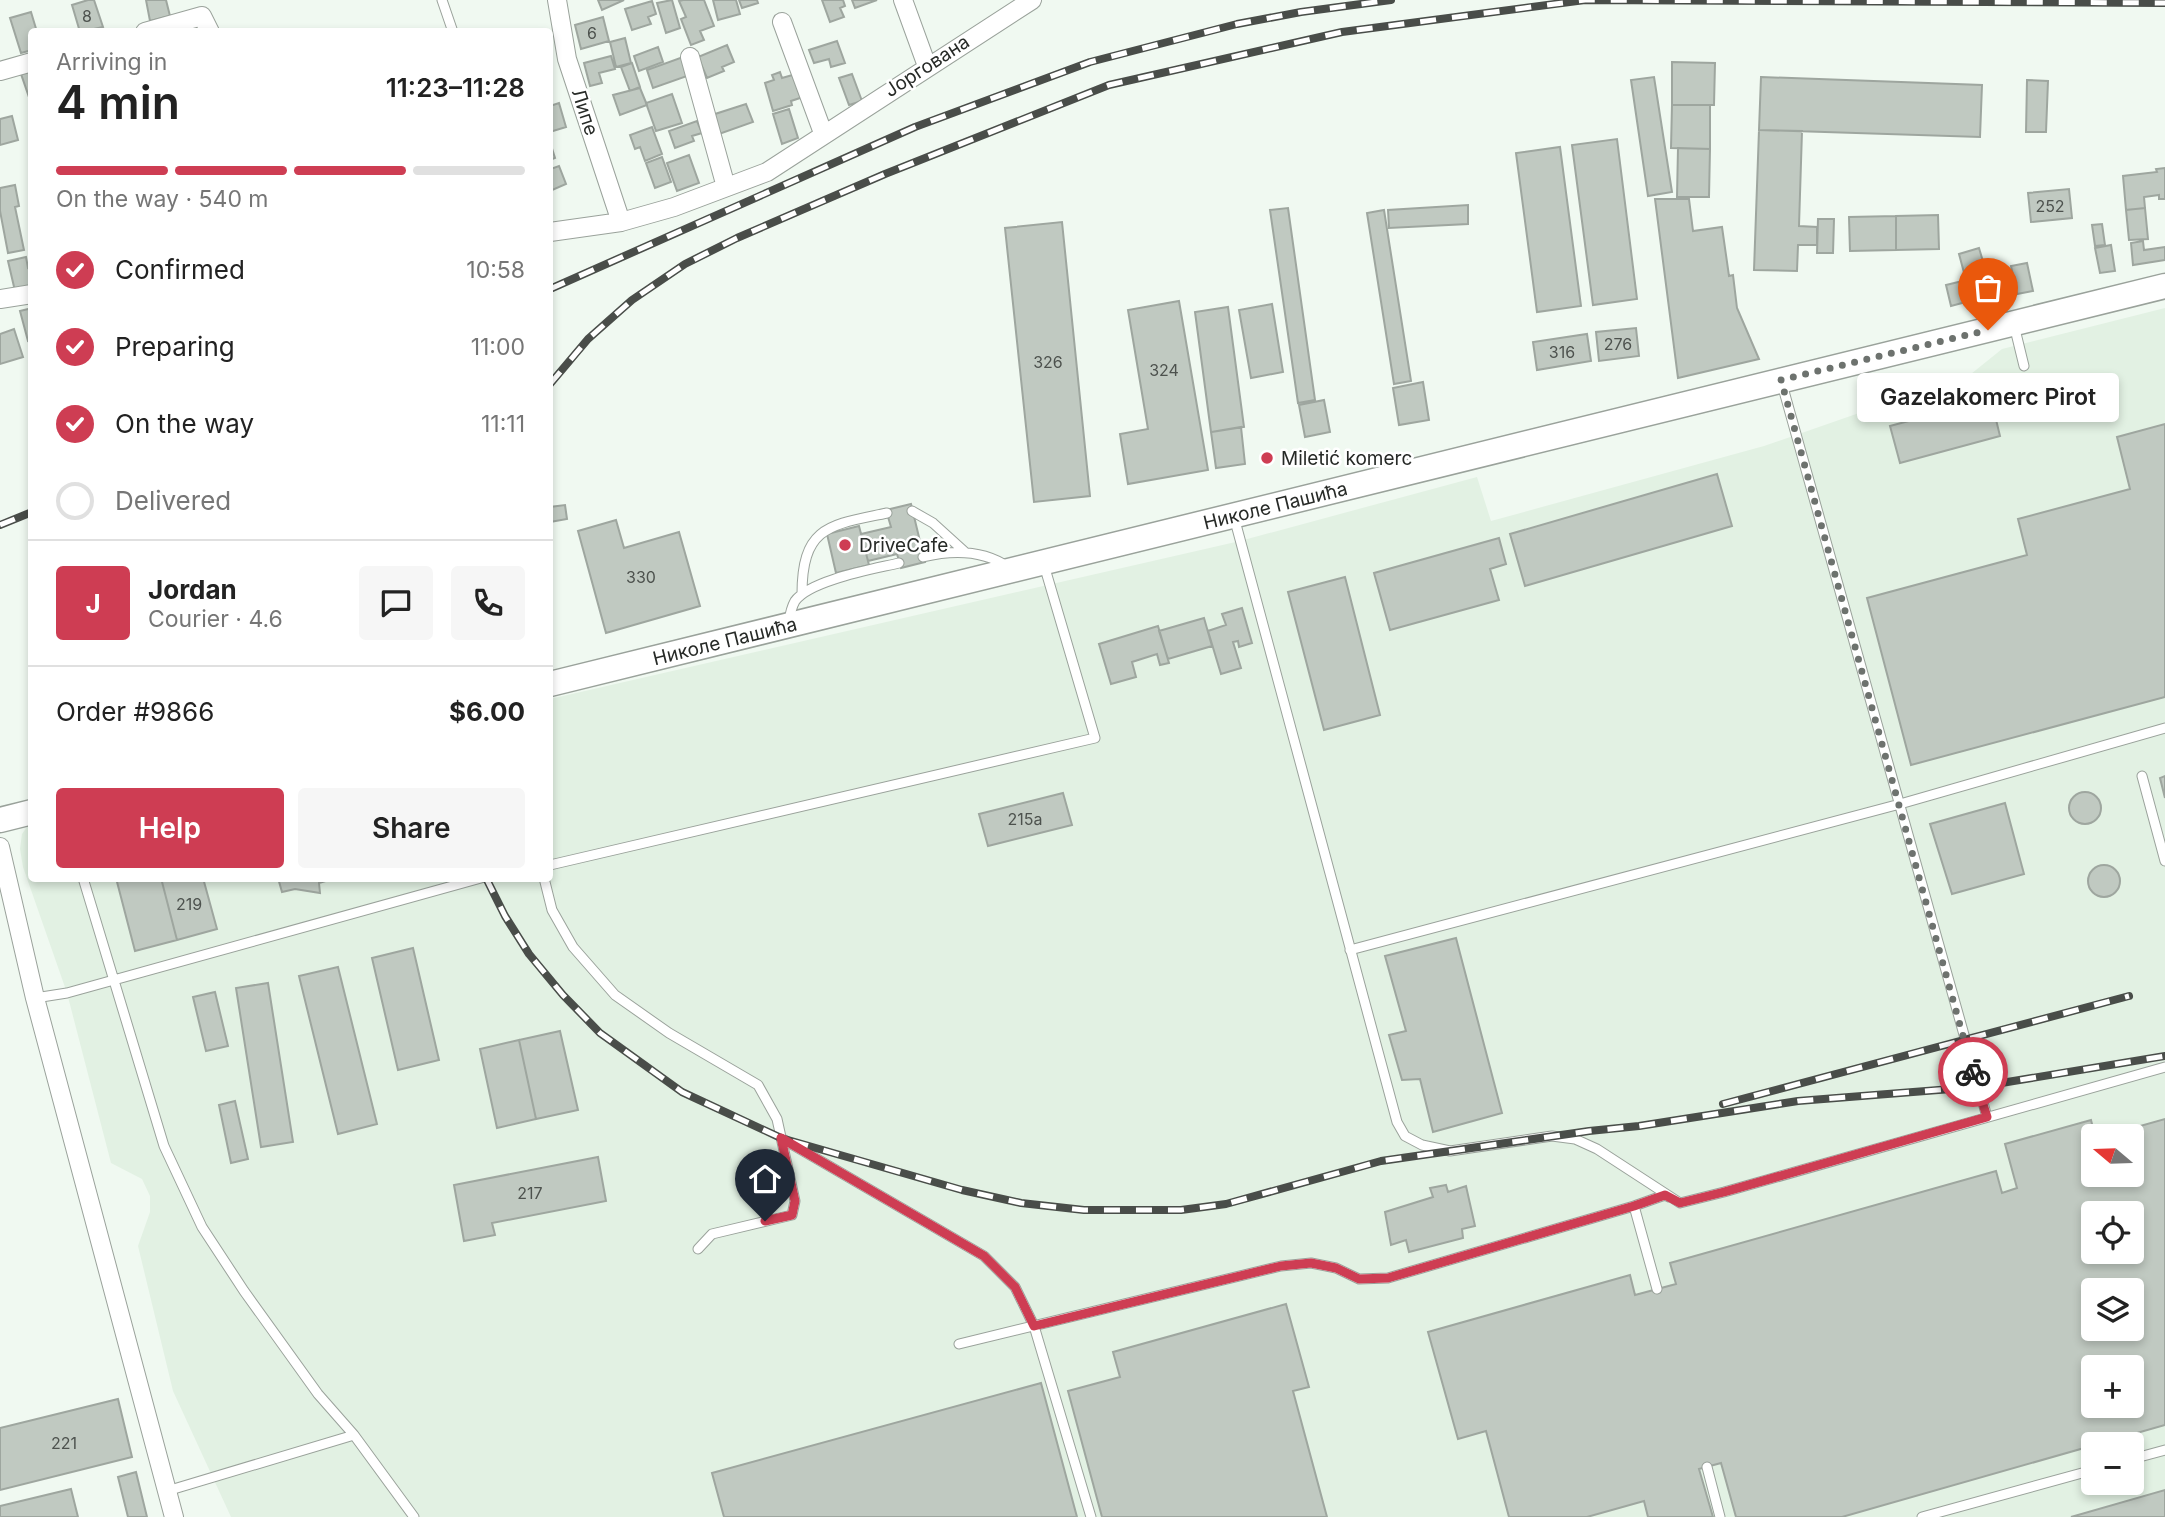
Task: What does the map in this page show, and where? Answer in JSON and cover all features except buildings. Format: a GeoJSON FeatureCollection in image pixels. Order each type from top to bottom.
{"type":"FeatureCollection","features":[{"type":"Feature","properties":{"kind":"main road","name":"Николе Пашића"},"geometry":{"type":"LineString","coordinates":[[553,683],[2165,286]]}},
{"type":"Feature","properties":{"kind":"main road"},"geometry":{"type":"LineString","coordinates":[[0,820],[28,813]]}},
{"type":"Feature","properties":{"kind":"street","name":"Липе"},"geometry":{"type":"LineString","coordinates":[[558,0],[568,59],[621,222]]}},
{"type":"Feature","properties":{"kind":"street"},"geometry":{"type":"LineString","coordinates":[[903,0],[927,66]]}},
{"type":"Feature","properties":{"kind":"street","name":"Јоргована"},"geometry":{"type":"LineString","coordinates":[[553,232],[621,222],[674,207],[767,172],[1032,0]]}},
{"type":"Feature","properties":{"kind":"street"},"geometry":{"type":"LineString","coordinates":[[159,28],[202,16],[208,28]]}},
{"type":"Feature","properties":{"kind":"street"},"geometry":{"type":"LineString","coordinates":[[782,22],[823,134]]}},
{"type":"Feature","properties":{"kind":"street"},"geometry":{"type":"LineString","coordinates":[[690,57],[726,187]]}},
{"type":"Feature","properties":{"kind":"street"},"geometry":{"type":"LineString","coordinates":[[0,71],[28,63]]}},
{"type":"Feature","properties":{"kind":"street"},"geometry":{"type":"LineString","coordinates":[[0,299],[28,295]]}},
{"type":"Feature","properties":{"kind":"street"},"geometry":{"type":"LineString","coordinates":[[0,847],[35,998],[174,1517]]}},
{"type":"Feature","properties":{"kind":"lane"},"geometry":{"type":"LineString","coordinates":[[442,0],[452,28]]}},
{"type":"Feature","properties":{"kind":"lane"},"geometry":{"type":"LineString","coordinates":[[2014,323],[2024,366]]}},
{"type":"Feature","properties":{"kind":"lane"},"geometry":{"type":"LineString","coordinates":[[1781,380],[1987,1117]]}},
{"type":"Feature","properties":{"kind":"lane"},"geometry":{"type":"LineString","coordinates":[[912,511],[933,523],[965,552]]}},
{"type":"Feature","properties":{"kind":"lane"},"geometry":{"type":"LineString","coordinates":[[802,594],[806,556],[818,535],[836,524],[887,513]]}},
{"type":"Feature","properties":{"kind":"lane"},"geometry":{"type":"LineString","coordinates":[[1233,516],[1397,1122],[1405,1136],[1422,1145],[1450,1151],[1552,1136],[1575,1139],[1597,1149],[1680,1203]]}},
{"type":"Feature","properties":{"kind":"lane"},"geometry":{"type":"LineString","coordinates":[[923,557],[938,553],[965,552],[997,560],[1012,570]]}},
{"type":"Feature","properties":{"kind":"lane"},"geometry":{"type":"LineString","coordinates":[[553,864],[1095,738],[1044,562]]}},
{"type":"Feature","properties":{"kind":"lane"},"geometry":{"type":"LineString","coordinates":[[789,625],[791,610],[802,594],[828,582],[899,563]]}},
{"type":"Feature","properties":{"kind":"lane"},"geometry":{"type":"LineString","coordinates":[[1350,950],[1900,804],[2165,728]]}},
{"type":"Feature","properties":{"kind":"lane"},"geometry":{"type":"LineString","coordinates":[[2142,776],[2165,861]]}},
{"type":"Feature","properties":{"kind":"lane"},"geometry":{"type":"LineString","coordinates":[[84,882],[164,1146],[202,1227],[318,1394],[354,1435],[414,1517]]}},
{"type":"Feature","properties":{"kind":"lane"},"geometry":{"type":"LineString","coordinates":[[35,998],[67,993],[466,882]]}},
{"type":"Feature","properties":{"kind":"lane"},"geometry":{"type":"LineString","coordinates":[[545,882],[552,909],[573,947],[615,995],[669,1033],[758,1085],[777,1119],[795,1201],[792,1215],[712,1234],[698,1249]]}},
{"type":"Feature","properties":{"kind":"lane"},"geometry":{"type":"LineString","coordinates":[[959,1344],[1281,1266],[1311,1263],[1336,1268],[1359,1279],[1388,1278],[1665,1195],[1680,1203],[1724,1192],[2165,1067]]}},
{"type":"Feature","properties":{"kind":"lane"},"geometry":{"type":"LineString","coordinates":[[781,1138],[984,1256],[1015,1287],[1034,1326],[1091,1517]]}},
{"type":"Feature","properties":{"kind":"lane"},"geometry":{"type":"LineString","coordinates":[[1634,1206],[1657,1289]]}},
{"type":"Feature","properties":{"kind":"lane"},"geometry":{"type":"LineString","coordinates":[[167,1491],[354,1435]]}},
{"type":"Feature","properties":{"kind":"lane"},"geometry":{"type":"LineString","coordinates":[[2144,1456],[2165,1450]]}},
{"type":"Feature","properties":{"kind":"lane"},"geometry":{"type":"LineString","coordinates":[[1707,1467],[1720,1517]]}},
{"type":"Feature","properties":{"kind":"lane"},"geometry":{"type":"LineString","coordinates":[[1922,1517],[2081,1473]]}},
{"type":"Feature","properties":{"kind":"shaded area"},"geometry":{"type":"Polygon","coordinates":[[[2165,308],[2165,1517],[231,1517],[173,1391],[138,1246],[150,1212],[150,1196],[142,1179],[111,1163],[67,993],[28,882],[553,882],[553,698],[1240,541],[1477,477],[1491,521],[1764,446],[1971,374],[2002,349],[2165,308]]]}},
{"type":"Feature","properties":{"kind":"shaded area"},"geometry":{"type":"Polygon","coordinates":[[[28,825],[28,881],[23,867],[20,849],[22,834],[28,825]]]}},
{"type":"Feature","properties":{"kind":"railway"},"geometry":{"type":"LineString","coordinates":[[553,288],[915,127],[1090,62],[1237,24],[1391,0]]}},
{"type":"Feature","properties":{"kind":"railway"},"geometry":{"type":"LineString","coordinates":[[553,380],[588,339],[632,300],[685,264],[737,238],[885,174],[1109,85],[1342,32],[1585,0],[2165,3]]}},
{"type":"Feature","properties":{"kind":"railway"},"geometry":{"type":"LineString","coordinates":[[0,525],[28,514]]}},
{"type":"Feature","properties":{"kind":"railway"},"geometry":{"type":"LineString","coordinates":[[488,882],[529,954],[563,995],[600,1033],[682,1092],[781,1138],[962,1190],[1021,1203],[1084,1210],[1181,1210],[1226,1204],[1381,1161],[1639,1126],[1798,1101],[1977,1087],[2165,1056]]}},
{"type":"Feature","properties":{"kind":"railway"},"geometry":{"type":"LineString","coordinates":[[1723,1104],[2129,996]]}},
{"type":"Feature","properties":{"kind":"way so far"},"geometry":{"type":"LineString","coordinates":[[1973,1072],[1781,380],[1988,330]]}},
{"type":"Feature","properties":{"kind":"place","name":"Gazelakomerc Pirot"},"geometry":{"type":"Point","coordinates":[1988,330]}},
{"type":"Feature","properties":{"kind":"place","name":"Miletić komerc"},"geometry":{"type":"Point","coordinates":[1267,458]}},
{"type":"Feature","properties":{"kind":"place","name":"DriveCafe"},"geometry":{"type":"Point","coordinates":[845,545]}},
{"type":"Feature","properties":{"kind":"route"},"geometry":{"type":"LineString","coordinates":[[765,1221],[792,1215],[795,1201],[781,1138],[984,1256],[1015,1287],[1034,1326],[1281,1266],[1311,1263],[1336,1268],[1359,1279],[1388,1278],[1665,1195],[1680,1203],[1724,1192],[1987,1117],[1973,1072]]}}]}
